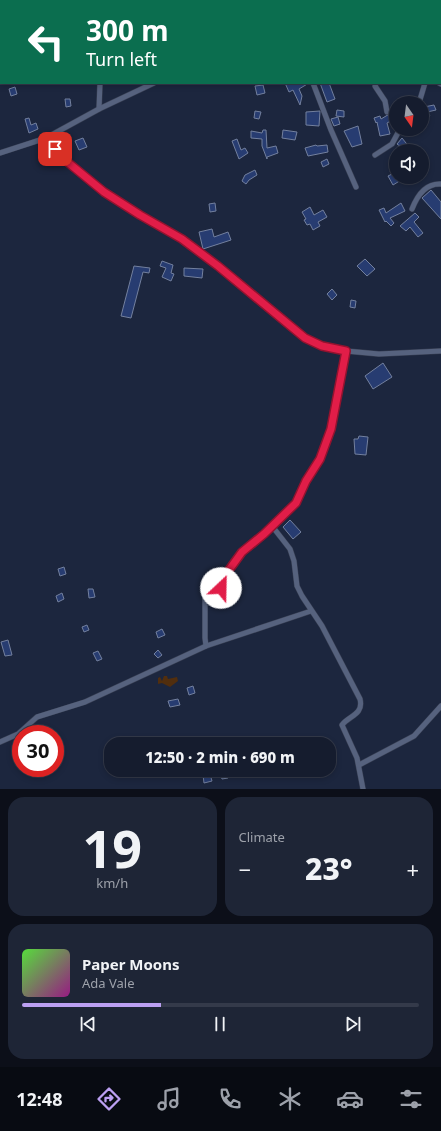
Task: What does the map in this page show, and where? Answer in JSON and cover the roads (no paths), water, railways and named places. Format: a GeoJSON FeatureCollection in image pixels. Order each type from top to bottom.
{"type":"FeatureCollection","features":[{"type":"Feature","properties":{"kind":"street"},"geometry":{"type":"LineString","coordinates":[[99,109],[100,84]]}},
{"type":"Feature","properties":{"kind":"street"},"geometry":{"type":"LineString","coordinates":[[0,153],[46,138],[99,109],[152,84]]}},
{"type":"Feature","properties":{"kind":"street"},"geometry":{"type":"LineString","coordinates":[[313,84],[331,130],[356,187]]}},
{"type":"Feature","properties":{"kind":"street"},"geometry":{"type":"LineString","coordinates":[[376,84],[375,86],[385,101],[387,112]]}},
{"type":"Feature","properties":{"kind":"street"},"geometry":{"type":"LineString","coordinates":[[421,96],[425,84]]}},
{"type":"Feature","properties":{"kind":"street"},"geometry":{"type":"LineString","coordinates":[[375,155],[392,144],[396,136]]}},
{"type":"Feature","properties":{"kind":"street"},"geometry":{"type":"LineString","coordinates":[[46,138],[65,160],[104,192],[182,239],[235,279],[305,338],[322,346],[346,351],[385,354],[441,351]]}},
{"type":"Feature","properties":{"kind":"street"},"geometry":{"type":"LineString","coordinates":[[412,209],[415,201],[426,187],[441,184]]}},
{"type":"Feature","properties":{"kind":"street"},"geometry":{"type":"LineString","coordinates":[[206,646],[204,638],[204,598],[221,588],[229,570],[242,552],[296,503],[306,481],[320,459],[331,429],[346,351]]}},
{"type":"Feature","properties":{"kind":"street"},"geometry":{"type":"LineString","coordinates":[[272,526],[290,549],[294,561],[297,586],[322,626],[362,704],[358,711],[342,725],[354,749],[359,765],[363,789]]}},
{"type":"Feature","properties":{"kind":"street"},"geometry":{"type":"LineString","coordinates":[[0,742],[18,734],[37,717],[106,694],[206,646],[312,611]]}},
{"type":"Feature","properties":{"kind":"street"},"geometry":{"type":"LineString","coordinates":[[359,765],[414,736],[441,706]]}}]}
